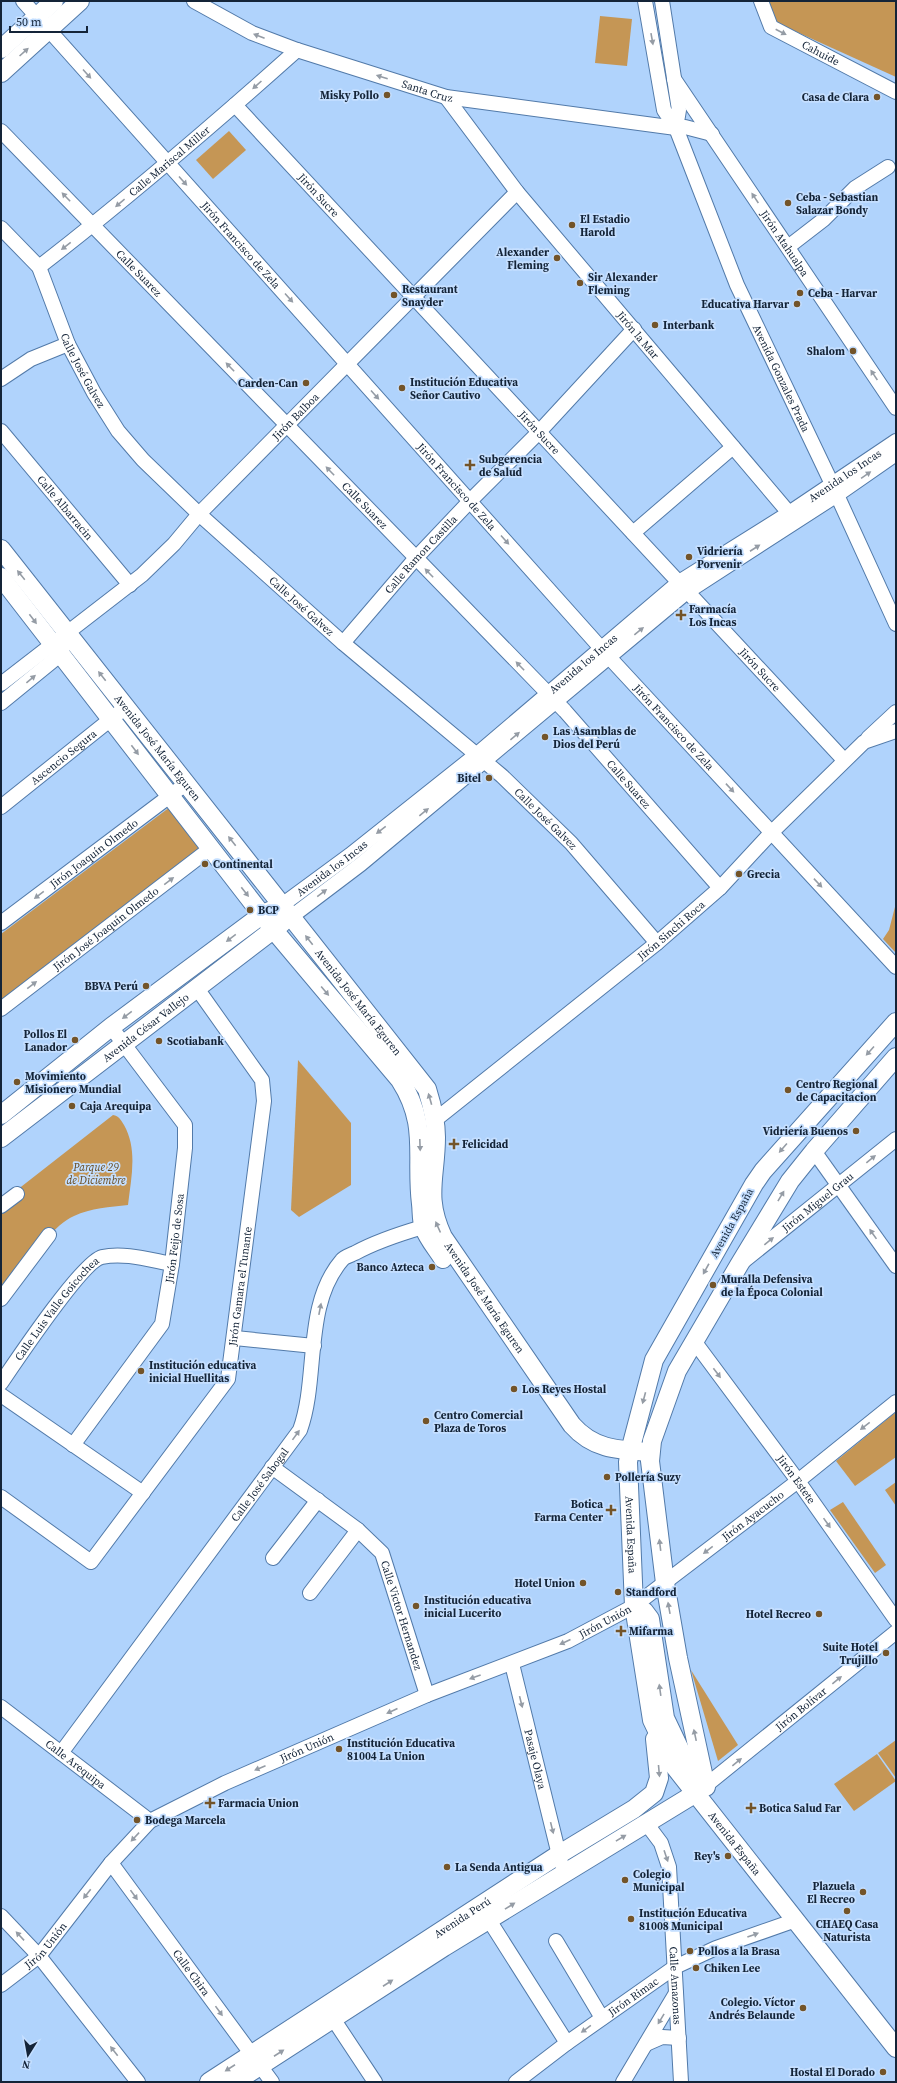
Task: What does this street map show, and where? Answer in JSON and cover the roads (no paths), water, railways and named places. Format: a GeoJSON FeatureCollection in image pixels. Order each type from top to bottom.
{"type":"FeatureCollection","features":[{"type":"Feature","properties":{"kind":"main road"},"geometry":{"type":"LineString","coordinates":[[1,73],[42,24],[54,1]]}},
{"type":"Feature","properties":{"kind":"main road"},"geometry":{"type":"LineString","coordinates":[[1,49],[80,1]]}},
{"type":"Feature","properties":{"kind":"main road","name":"Avenida José María Eguren"},"geometry":{"type":"LineString","coordinates":[[1,550],[187,783],[427,1089],[435,1120],[436,1139],[432,1198],[436,1222],[443,1237],[577,1431],[592,1443],[629,1456]]}},
{"type":"Feature","properties":{"kind":"main road","name":"Avenida José María Eguren"},"geometry":{"type":"LineString","coordinates":[[1,577],[268,922],[400,1080],[410,1095],[416,1111],[420,1144],[419,1186],[423,1227],[432,1243],[565,1432],[573,1440],[592,1453],[650,1457]]}},
{"type":"Feature","properties":{"kind":"main road","name":"Avenida César Vallejo"},"geometry":{"type":"LineString","coordinates":[[2,1112],[111,1027],[268,922],[287,911]]}},
{"type":"Feature","properties":{"kind":"main road","name":"Avenida César Vallejo"},"geometry":{"type":"LineString","coordinates":[[1,1137],[196,987],[268,922]]}},
{"type":"Feature","properties":{"kind":"main road","name":"Avenida España"},"geometry":{"type":"LineString","coordinates":[[896,1022],[763,1171],[654,1360],[629,1456],[634,1606],[652,1720],[674,1766],[701,1790],[896,2032]]}},
{"type":"Feature","properties":{"kind":"main road","name":"Avenida España"},"geometry":{"type":"LineString","coordinates":[[896,1057],[814,1151],[790,1181],[677,1371],[652,1441],[650,1457],[665,1583],[701,1790],[796,1920],[896,2048]]}},
{"type":"Feature","properties":{"kind":"main road"},"geometry":{"type":"LineString","coordinates":[[654,1360],[658,1370],[668,1374],[677,1371]]}},
{"type":"Feature","properties":{"kind":"main road"},"geometry":{"type":"LineString","coordinates":[[634,1606],[644,1611],[650,1619],[665,1718],[701,1790]]}},
{"type":"Feature","properties":{"kind":"main road","name":"Avenida Perú"},"geometry":{"type":"LineString","coordinates":[[209,2082],[256,2060],[439,1941],[558,1855],[634,1809],[654,1793],[659,1778],[652,1720]]}},
{"type":"Feature","properties":{"kind":"main road","name":"Avenida Perú"},"geometry":{"type":"LineString","coordinates":[[439,1941],[489,1920],[701,1790]]}},
{"type":"Feature","properties":{"kind":"main road","name":"Avenida Perú"},"geometry":{"type":"LineString","coordinates":[[234,2082],[256,2060]]}},
{"type":"Feature","properties":{"kind":"street","name":"Jirón Francisco de Zela"},"geometry":{"type":"LineString","coordinates":[[23,1],[605,652],[896,967]]}},
{"type":"Feature","properties":{"kind":"street","name":"Santa Cruz"},"geometry":{"type":"LineString","coordinates":[[194,1],[212,5],[252,33],[297,50],[446,97],[676,128],[685,127],[712,134]]}},
{"type":"Feature","properties":{"kind":"street","name":"Avenida Gonzales Prada"},"geometry":{"type":"LineString","coordinates":[[646,1],[664,110],[676,128],[737,285],[896,624]]}},
{"type":"Feature","properties":{"kind":"street","name":"Avenida Gonzales Prada"},"geometry":{"type":"LineString","coordinates":[[662,1],[678,110],[676,128]]}},
{"type":"Feature","properties":{"kind":"street","name":"Cahuide"},"geometry":{"type":"LineString","coordinates":[[761,1],[771,27],[896,92]]}},
{"type":"Feature","properties":{"kind":"street","name":"Calle Mariscal Miller"},"geometry":{"type":"LineString","coordinates":[[39,267],[93,225],[167,163],[297,50]]}},
{"type":"Feature","properties":{"kind":"street","name":"Jirón Atahualpa"},"geometry":{"type":"LineString","coordinates":[[674,79],[896,408]]}},
{"type":"Feature","properties":{"kind":"street","name":"Jirón la Mar"},"geometry":{"type":"LineString","coordinates":[[446,97],[517,192],[789,513]]}},
{"type":"Feature","properties":{"kind":"street","name":"Jirón Sucre"},"geometry":{"type":"LineString","coordinates":[[235,105],[844,760]]}},
{"type":"Feature","properties":{"kind":"street","name":"Calle Suarez"},"geometry":{"type":"LineString","coordinates":[[1,131],[415,559],[552,698],[720,888]]}},
{"type":"Feature","properties":{"kind":"street"},"geometry":{"type":"LineString","coordinates":[[788,247],[823,220],[855,188],[888,168]]}},
{"type":"Feature","properties":{"kind":"street","name":"Jirón Balboa"},"geometry":{"type":"LineString","coordinates":[[56,649],[67,632],[130,585],[174,544],[199,514],[517,192]]}},
{"type":"Feature","properties":{"kind":"street","name":"Calle José Galvez"},"geometry":{"type":"LineString","coordinates":[[1,228],[39,267],[68,344],[94,393],[118,431],[143,460],[199,514],[343,643],[481,758],[571,843],[657,943]]}},
{"type":"Feature","properties":{"kind":"street","name":"Calle Ramon Castilla"},"geometry":{"type":"LineString","coordinates":[[343,643],[415,559],[539,432],[634,329]]}},
{"type":"Feature","properties":{"kind":"street"},"geometry":{"type":"LineString","coordinates":[[1,379],[31,359],[68,344]]}},
{"type":"Feature","properties":{"kind":"street","name":"Calle Albarracin"},"geometry":{"type":"LineString","coordinates":[[1,431],[130,585]]}},
{"type":"Feature","properties":{"kind":"street","name":"Avenida los Incas"},"geometry":{"type":"LineString","coordinates":[[287,911],[367,859],[481,758],[683,587],[789,513],[834,490],[896,441]]}},
{"type":"Feature","properties":{"kind":"street"},"geometry":{"type":"LineString","coordinates":[[633,533],[733,447]]}},
{"type":"Feature","properties":{"kind":"street","name":"Avenida los Incas"},"geometry":{"type":"LineString","coordinates":[[683,587],[834,490],[896,454]]}},
{"type":"Feature","properties":{"kind":"street"},"geometry":{"type":"LineString","coordinates":[[1,684],[56,649]]}},
{"type":"Feature","properties":{"kind":"street"},"geometry":{"type":"LineString","coordinates":[[1,704],[56,649]]}},
{"type":"Feature","properties":{"kind":"street","name":"Ascencio Segura"},"geometry":{"type":"LineString","coordinates":[[1,807],[126,707]]}},
{"type":"Feature","properties":{"kind":"street"},"geometry":{"type":"LineString","coordinates":[[864,742],[896,712]]}},
{"type":"Feature","properties":{"kind":"street","name":"Jirón Sinchi Roca"},"geometry":{"type":"LineString","coordinates":[[435,1120],[657,943],[720,888],[771,833],[864,742],[896,731]]}},
{"type":"Feature","properties":{"kind":"street","name":"Jirón Joaquín Olmedo"},"geometry":{"type":"LineString","coordinates":[[1,923],[187,783]]}},
{"type":"Feature","properties":{"kind":"street","name":"Jirón José Joaquín Olmedo"},"geometry":{"type":"LineString","coordinates":[[1,1009],[211,848]]}},
{"type":"Feature","properties":{"kind":"street","name":"Jirón Gamara el Tunante"},"geometry":{"type":"LineString","coordinates":[[1,1497],[91,1562],[228,1379],[235,1338],[264,1101],[262,1080],[196,987]]}},
{"type":"Feature","properties":{"kind":"street","name":"Jirón Feijo de Sosa"},"geometry":{"type":"LineString","coordinates":[[73,1445],[162,1324],[172,1264],[185,1148],[185,1125],[111,1027]]}},
{"type":"Feature","properties":{"kind":"street"},"geometry":{"type":"LineString","coordinates":[[2,1112],[16,1126]]}},
{"type":"Feature","properties":{"kind":"street","name":"Jirón Miguel Grau"},"geometry":{"type":"LineString","coordinates":[[739,1265],[896,1139]]}},
{"type":"Feature","properties":{"kind":"street"},"geometry":{"type":"LineString","coordinates":[[814,1151],[896,1266]]}},
{"type":"Feature","properties":{"kind":"street"},"geometry":{"type":"LineString","coordinates":[[1,1206],[16,1194]]}},
{"type":"Feature","properties":{"kind":"street","name":"Calle José Sabogal"},"geometry":{"type":"LineString","coordinates":[[61,1753],[300,1430],[306,1412],[314,1346],[324,1290],[342,1259],[384,1238],[423,1227]]}},
{"type":"Feature","properties":{"kind":"street"},"geometry":{"type":"LineString","coordinates":[[1,1299],[49,1235]]}},
{"type":"Feature","properties":{"kind":"street","name":"Calle Luis Valle Goicochea"},"geometry":{"type":"LineString","coordinates":[[1,1383],[81,1272],[100,1257],[122,1256],[172,1264]]}},
{"type":"Feature","properties":{"kind":"street"},"geometry":{"type":"LineString","coordinates":[[235,1338],[314,1346]]}},
{"type":"Feature","properties":{"kind":"street","name":"Jirón Estete"},"geometry":{"type":"LineString","coordinates":[[694,1341],[798,1481],[896,1620]]}},
{"type":"Feature","properties":{"kind":"street"},"geometry":{"type":"LineString","coordinates":[[1,1395],[143,1493]]}},
{"type":"Feature","properties":{"kind":"street","name":"Jirón Ayacucho"},"geometry":{"type":"LineString","coordinates":[[665,1583],[798,1481],[896,1402]]}},
{"type":"Feature","properties":{"kind":"street","name":"Calle Victor Hernandez"},"geometry":{"type":"LineString","coordinates":[[272,1467],[358,1530],[382,1553],[427,1695]]}},
{"type":"Feature","properties":{"kind":"street"},"geometry":{"type":"LineString","coordinates":[[273,1558],[318,1500]]}},
{"type":"Feature","properties":{"kind":"street"},"geometry":{"type":"LineString","coordinates":[[310,1594],[358,1530]]}},
{"type":"Feature","properties":{"kind":"street","name":"Jirón Unión"},"geometry":{"type":"LineString","coordinates":[[1,1985],[39,1956],[111,1863],[150,1821],[225,1783],[427,1695],[512,1664],[568,1641],[634,1606],[665,1583]]}},
{"type":"Feature","properties":{"kind":"street","name":"Jirón Bolívar"},"geometry":{"type":"LineString","coordinates":[[701,1790],[896,1632]]}},
{"type":"Feature","properties":{"kind":"street","name":"Pasaje Olaya"},"geometry":{"type":"LineString","coordinates":[[512,1664],[558,1855],[564,1873]]}},
{"type":"Feature","properties":{"kind":"street","name":"Calle Arequipa"},"geometry":{"type":"LineString","coordinates":[[1,1707],[150,1821]]}},
{"type":"Feature","properties":{"kind":"street","name":"Calle Amazonas"},"geometry":{"type":"LineString","coordinates":[[646,1823],[661,1842],[669,1867],[681,2082]]}},
{"type":"Feature","properties":{"kind":"street","name":"Calle Chira"},"geometry":{"type":"LineString","coordinates":[[111,1863],[272,2082]]}},
{"type":"Feature","properties":{"kind":"street"},"geometry":{"type":"LineString","coordinates":[[1,1916],[39,1956],[138,2082]]}},
{"type":"Feature","properties":{"kind":"street"},"geometry":{"type":"LineString","coordinates":[[489,1920],[567,2043]]}},
{"type":"Feature","properties":{"kind":"street","name":"Jirón Rimac"},"geometry":{"type":"LineString","coordinates":[[518,2081],[567,2043],[599,2013],[675,1967],[716,1948],[796,1920]]}},
{"type":"Feature","properties":{"kind":"street"},"geometry":{"type":"LineString","coordinates":[[556,1941],[599,2013]]}},
{"type":"Feature","properties":{"kind":"street"},"geometry":{"type":"LineString","coordinates":[[623,2082],[676,1993]]}},
{"type":"Feature","properties":{"kind":"street"},"geometry":{"type":"LineString","coordinates":[[329,2012],[375,2082]]}},
{"type":"Feature","properties":{"kind":"street"},"geometry":{"type":"LineString","coordinates":[[646,2044],[662,2037],[679,2038]]}},
{"type":"Feature","properties":{"kind":"place","name":"Misky Pollo"},"geometry":{"type":"Point","coordinates":[387,95]}},
{"type":"Feature","properties":{"kind":"place","name":"Casa de Clara"},"geometry":{"type":"Point","coordinates":[877,97]}},
{"type":"Feature","properties":{"kind":"place","name":"Ceba - Sebastian Salazar Bondy"},"geometry":{"type":"Point","coordinates":[788,203]}},
{"type":"Feature","properties":{"kind":"place","name":"El Estadio Harold"},"geometry":{"type":"Point","coordinates":[572,225]}},
{"type":"Feature","properties":{"kind":"place","name":"Alexander Fleming"},"geometry":{"type":"Point","coordinates":[557,258]}},
{"type":"Feature","properties":{"kind":"place","name":"Sir Alexander Fleming"},"geometry":{"type":"Point","coordinates":[580,283]}},
{"type":"Feature","properties":{"kind":"place","name":"Ceba - Harvar"},"geometry":{"type":"Point","coordinates":[800,293]}},
{"type":"Feature","properties":{"kind":"place","name":"Restaurant Snayder"},"geometry":{"type":"Point","coordinates":[394,295]}},
{"type":"Feature","properties":{"kind":"place","name":"Educativa Harvar"},"geometry":{"type":"Point","coordinates":[797,304]}},
{"type":"Feature","properties":{"kind":"place","name":"Interbank"},"geometry":{"type":"Point","coordinates":[655,325]}},
{"type":"Feature","properties":{"kind":"place","name":"Shalom"},"geometry":{"type":"Point","coordinates":[853,351]}},
{"type":"Feature","properties":{"kind":"place","name":"Carden-Can"},"geometry":{"type":"Point","coordinates":[306,383]}},
{"type":"Feature","properties":{"kind":"place","name":"Institución Educativa Señor Cautivo"},"geometry":{"type":"Point","coordinates":[402,388]}},
{"type":"Feature","properties":{"kind":"place","name":"Subgerencia de Salud"},"geometry":{"type":"Point","coordinates":[470,465]}},
{"type":"Feature","properties":{"kind":"place","name":"Vidriería Porvenir"},"geometry":{"type":"Point","coordinates":[689,557]}},
{"type":"Feature","properties":{"kind":"place","name":"Farmacía Los Incas"},"geometry":{"type":"Point","coordinates":[681,615]}},
{"type":"Feature","properties":{"kind":"place","name":"Las Asamblas de Dios del Perú"},"geometry":{"type":"Point","coordinates":[545,737]}},
{"type":"Feature","properties":{"kind":"place","name":"Bitel"},"geometry":{"type":"Point","coordinates":[489,778]}},
{"type":"Feature","properties":{"kind":"place","name":"Continental"},"geometry":{"type":"Point","coordinates":[205,864]}},
{"type":"Feature","properties":{"kind":"place","name":"Grecia"},"geometry":{"type":"Point","coordinates":[739,874]}},
{"type":"Feature","properties":{"kind":"place","name":"BCP"},"geometry":{"type":"Point","coordinates":[250,910]}},
{"type":"Feature","properties":{"kind":"place","name":"BBVA Perú"},"geometry":{"type":"Point","coordinates":[146,986]}},
{"type":"Feature","properties":{"kind":"place","name":"Pollos El Lanador"},"geometry":{"type":"Point","coordinates":[75,1040]}},
{"type":"Feature","properties":{"kind":"place","name":"Scotiabank"},"geometry":{"type":"Point","coordinates":[159,1041]}},
{"type":"Feature","properties":{"kind":"place","name":"Movimiento Misionero Mundial"},"geometry":{"type":"Point","coordinates":[17,1082]}},
{"type":"Feature","properties":{"kind":"place","name":"Centro Regional de Capacitacion"},"geometry":{"type":"Point","coordinates":[788,1090]}},
{"type":"Feature","properties":{"kind":"place","name":"Caja Arequipa"},"geometry":{"type":"Point","coordinates":[72,1106]}},
{"type":"Feature","properties":{"kind":"place","name":"Vidriería Buenos"},"geometry":{"type":"Point","coordinates":[856,1131]}},
{"type":"Feature","properties":{"kind":"place","name":"Felicidad"},"geometry":{"type":"Point","coordinates":[454,1144]}},
{"type":"Feature","properties":{"kind":"place","name":"Banco Azteca"},"geometry":{"type":"Point","coordinates":[432,1267]}},
{"type":"Feature","properties":{"kind":"place","name":"Muralla Defensiva de la Época Colonial"},"geometry":{"type":"Point","coordinates":[713,1285]}},
{"type":"Feature","properties":{"kind":"place","name":"Institución educativa inicial Huellitas"},"geometry":{"type":"Point","coordinates":[141,1371]}},
{"type":"Feature","properties":{"kind":"place","name":"Los Reyes Hostal"},"geometry":{"type":"Point","coordinates":[514,1389]}},
{"type":"Feature","properties":{"kind":"place","name":"Centro Comercial Plaza de Toros"},"geometry":{"type":"Point","coordinates":[426,1421]}},
{"type":"Feature","properties":{"kind":"place","name":"Pollería Suzy"},"geometry":{"type":"Point","coordinates":[607,1477]}},
{"type":"Feature","properties":{"kind":"place","name":"Botica Farma Center"},"geometry":{"type":"Point","coordinates":[611,1510]}},
{"type":"Feature","properties":{"kind":"place","name":"Hotel Union"},"geometry":{"type":"Point","coordinates":[583,1583]}},
{"type":"Feature","properties":{"kind":"place","name":"Standford"},"geometry":{"type":"Point","coordinates":[618,1592]}},
{"type":"Feature","properties":{"kind":"place","name":"Institución educativa inicial Lucerito"},"geometry":{"type":"Point","coordinates":[416,1606]}},
{"type":"Feature","properties":{"kind":"place","name":"Hotel Recreo"},"geometry":{"type":"Point","coordinates":[819,1614]}},
{"type":"Feature","properties":{"kind":"place","name":"Mifarma"},"geometry":{"type":"Point","coordinates":[621,1631]}},
{"type":"Feature","properties":{"kind":"place","name":"Suite Hotel Trujillo"},"geometry":{"type":"Point","coordinates":[886,1653]}},
{"type":"Feature","properties":{"kind":"place","name":"Institución Educativa 81004 La Union"},"geometry":{"type":"Point","coordinates":[339,1749]}},
{"type":"Feature","properties":{"kind":"place","name":"Farmacia Union"},"geometry":{"type":"Point","coordinates":[210,1803]}},
{"type":"Feature","properties":{"kind":"place","name":"Botica Salud Far"},"geometry":{"type":"Point","coordinates":[751,1808]}},
{"type":"Feature","properties":{"kind":"place","name":"Bodega Marcela"},"geometry":{"type":"Point","coordinates":[137,1820]}},
{"type":"Feature","properties":{"kind":"place","name":"Rey's"},"geometry":{"type":"Point","coordinates":[728,1856]}},
{"type":"Feature","properties":{"kind":"place","name":"La Senda Antigua"},"geometry":{"type":"Point","coordinates":[447,1867]}},
{"type":"Feature","properties":{"kind":"place","name":"Colegio Municipal"},"geometry":{"type":"Point","coordinates":[625,1880]}},
{"type":"Feature","properties":{"kind":"place","name":"Plazuela El Recreo"},"geometry":{"type":"Point","coordinates":[863,1892]}},
{"type":"Feature","properties":{"kind":"place","name":"CHAEQ Casa Naturista"},"geometry":{"type":"Point","coordinates":[847,1911]}},
{"type":"Feature","properties":{"kind":"place","name":"Institución Educativa 81008 Municipal"},"geometry":{"type":"Point","coordinates":[631,1919]}},
{"type":"Feature","properties":{"kind":"place","name":"Pollos a la Brasa"},"geometry":{"type":"Point","coordinates":[690,1951]}},
{"type":"Feature","properties":{"kind":"place","name":"Chiken Lee"},"geometry":{"type":"Point","coordinates":[696,1968]}},
{"type":"Feature","properties":{"kind":"place","name":"Colegio. Víctor Andrés Belaunde"},"geometry":{"type":"Point","coordinates":[803,2008]}},
{"type":"Feature","properties":{"kind":"place","name":"Hostal El Dorado"},"geometry":{"type":"Point","coordinates":[883,2072]}},
{"type":"Feature","properties":{"kind":"park label","name":"Parque 29 de Diciembre"},"geometry":{"type":"Point","coordinates":[96,1173]}}]}
